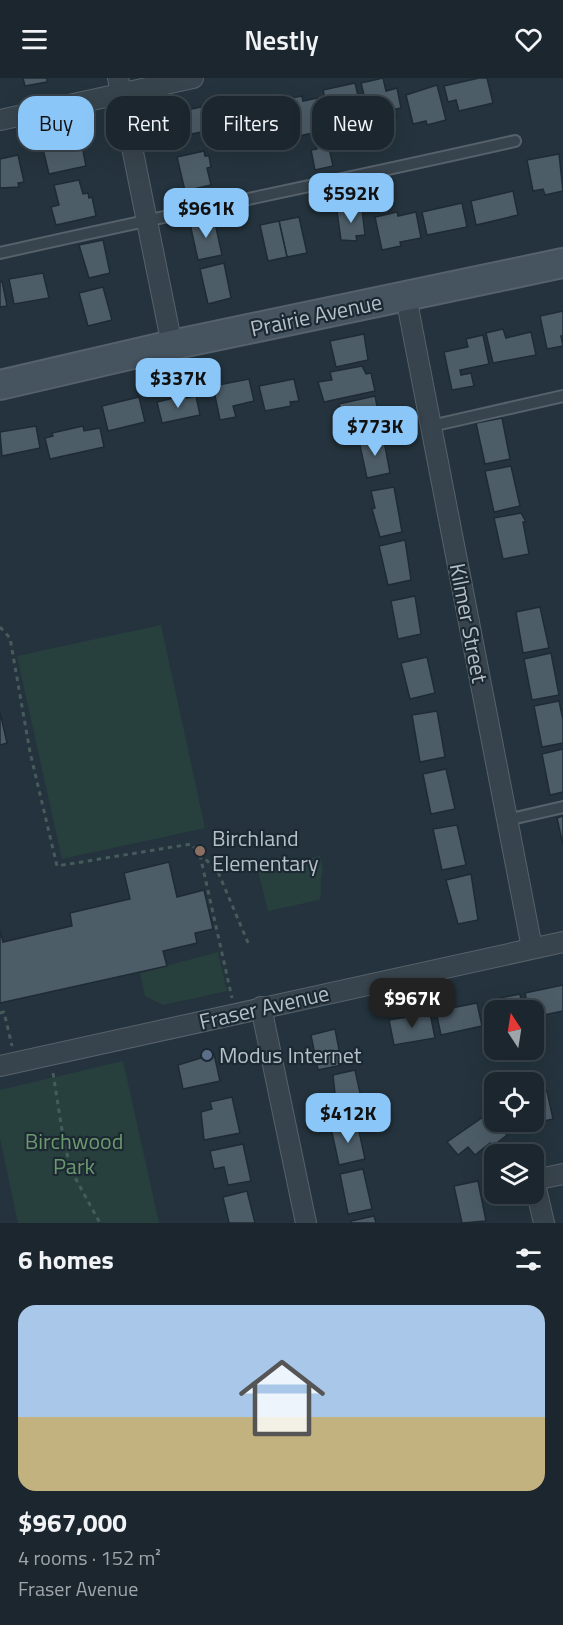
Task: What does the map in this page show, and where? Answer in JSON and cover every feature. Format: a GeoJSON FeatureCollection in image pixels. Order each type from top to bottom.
{"type":"FeatureCollection","features":[{"type":"Feature","properties":{"kind":"main road","name":"Prairie Avenue"},"geometry":{"type":"LineString","coordinates":[[0,385],[172,345],[563,263]]}},
{"type":"Feature","properties":{"kind":"street"},"geometry":{"type":"LineString","coordinates":[[0,120],[119,85],[193,78]]}},
{"type":"Feature","properties":{"kind":"street"},"geometry":{"type":"LineString","coordinates":[[119,85],[172,345]]}},
{"type":"Feature","properties":{"kind":"street","name":"Kilmer Street"},"geometry":{"type":"LineString","coordinates":[[406,297],[532,948]]}},
{"type":"Feature","properties":{"kind":"street","name":"Fraser Avenue"},"geometry":{"type":"LineString","coordinates":[[8,1064],[563,942]]}},
{"type":"Feature","properties":{"kind":"street"},"geometry":{"type":"LineString","coordinates":[[261,1007],[306,1223]]}},
{"type":"Feature","properties":{"kind":"street"},"geometry":{"type":"LineString","coordinates":[[544,1178],[563,1174]]}},
{"type":"Feature","properties":{"kind":"street"},"geometry":{"type":"LineString","coordinates":[[540,1204],[544,1223]]}},
{"type":"Feature","properties":{"kind":"lane"},"geometry":{"type":"LineString","coordinates":[[0,253],[145,219],[515,141]]}},
{"type":"Feature","properties":{"kind":"lane"},"geometry":{"type":"LineString","coordinates":[[431,426],[563,396]]}},
{"type":"Feature","properties":{"kind":"lane"},"geometry":{"type":"LineString","coordinates":[[507,820],[563,807]]}},
{"type":"Feature","properties":{"kind":"path"},"geometry":{"type":"LineString","coordinates":[[0,627],[10,638],[30,752],[57,866],[191,844],[218,872],[249,945]]}},
{"type":"Feature","properties":{"kind":"path"},"geometry":{"type":"LineString","coordinates":[[199,852],[233,1003]]}},
{"type":"Feature","properties":{"kind":"path"},"geometry":{"type":"LineString","coordinates":[[0,1013],[4,1012],[8,1064]]}},
{"type":"Feature","properties":{"kind":"path"},"geometry":{"type":"LineString","coordinates":[[50,1054],[64,1143],[72,1172],[100,1223]]}},
{"type":"Feature","properties":{"kind":"green space"},"geometry":{"type":"Polygon","coordinates":[[[161,625],[205,828],[62,859],[17,656],[161,625]]]}},
{"type":"Feature","properties":{"kind":"green space"},"geometry":{"type":"Polygon","coordinates":[[[320,856],[323,870],[319,900],[268,911],[258,871],[320,856]]]}},
{"type":"Feature","properties":{"kind":"green space"},"geometry":{"type":"Polygon","coordinates":[[[218,952],[227,991],[163,1005],[145,996],[140,973],[218,952]]]}},
{"type":"Feature","properties":{"kind":"green space","name":"Birchwood Park"},"geometry":{"type":"Polygon","coordinates":[[[123,1061],[159,1223],[18,1223],[0,1138],[0,1090],[123,1061]]]}},
{"type":"Feature","properties":{"kind":"building"},"geometry":{"type":"Polygon","coordinates":[[[23,78],[47,78],[47,82],[25,86],[23,78]]]}},
{"type":"Feature","properties":{"kind":"building"},"geometry":{"type":"Polygon","coordinates":[[[383,78],[386,91],[397,88],[401,108],[395,109],[397,118],[394,119],[394,96],[364,96],[361,83],[383,78]]]}},
{"type":"Feature","properties":{"kind":"building"},"geometry":{"type":"Polygon","coordinates":[[[487,78],[493,103],[459,111],[456,100],[448,102],[444,86],[487,78]]]}},
{"type":"Feature","properties":{"kind":"building"},"geometry":{"type":"Polygon","coordinates":[[[355,83],[358,96],[324,96],[323,90],[355,83]]]}},
{"type":"Feature","properties":{"kind":"building"},"geometry":{"type":"Polygon","coordinates":[[[437,85],[446,120],[427,125],[426,121],[413,124],[406,95],[437,85]]]}},
{"type":"Feature","properties":{"kind":"building"},"geometry":{"type":"Polygon","coordinates":[[[300,96],[302,96],[303,101],[312,99],[312,133],[300,136],[300,96]]]}},
{"type":"Feature","properties":{"kind":"building"},"geometry":{"type":"Polygon","coordinates":[[[202,107],[202,132],[190,134],[190,109],[202,107]]]}},
{"type":"Feature","properties":{"kind":"building"},"geometry":{"type":"Polygon","coordinates":[[[43,150],[83,150],[86,166],[49,174],[43,150]]]}},
{"type":"Feature","properties":{"kind":"building"},"geometry":{"type":"Polygon","coordinates":[[[311,150],[329,150],[333,166],[315,170],[311,150]]]}},
{"type":"Feature","properties":{"kind":"building"},"geometry":{"type":"Polygon","coordinates":[[[204,151],[205,156],[209,156],[211,167],[207,168],[211,185],[185,191],[177,157],[204,151]]]}},
{"type":"Feature","properties":{"kind":"building"},"geometry":{"type":"Polygon","coordinates":[[[559,154],[563,191],[545,195],[543,189],[533,191],[527,160],[559,154]]]}},
{"type":"Feature","properties":{"kind":"building"},"geometry":{"type":"Polygon","coordinates":[[[18,155],[24,182],[18,183],[19,187],[0,188],[0,159],[18,155]]]}},
{"type":"Feature","properties":{"kind":"building"},"geometry":{"type":"Polygon","coordinates":[[[79,180],[83,194],[88,193],[89,198],[92,197],[96,216],[56,225],[51,207],[59,205],[54,185],[79,180]]]}},
{"type":"Feature","properties":{"kind":"building"},"geometry":{"type":"Polygon","coordinates":[[[360,183],[364,202],[346,206],[342,186],[360,183]]]}},
{"type":"Feature","properties":{"kind":"building"},"geometry":{"type":"Polygon","coordinates":[[[513,191],[518,215],[476,225],[471,201],[513,191]]]}},
{"type":"Feature","properties":{"kind":"building"},"geometry":{"type":"Polygon","coordinates":[[[462,203],[467,227],[427,235],[422,212],[462,203]]]}},
{"type":"Feature","properties":{"kind":"building"},"geometry":{"type":"Polygon","coordinates":[[[362,209],[365,235],[356,236],[357,241],[341,240],[337,211],[362,209]]]}},
{"type":"Feature","properties":{"kind":"building"},"geometry":{"type":"Polygon","coordinates":[[[397,212],[398,216],[416,212],[421,238],[400,242],[401,246],[382,250],[375,217],[397,212]]]}},
{"type":"Feature","properties":{"kind":"building"},"geometry":{"type":"Polygon","coordinates":[[[299,217],[307,253],[287,257],[279,221],[299,217]]]}},
{"type":"Feature","properties":{"kind":"building"},"geometry":{"type":"Polygon","coordinates":[[[214,218],[222,255],[198,260],[190,224],[214,218]]]}},
{"type":"Feature","properties":{"kind":"building"},"geometry":{"type":"Polygon","coordinates":[[[279,221],[287,257],[268,261],[260,225],[279,221]]]}},
{"type":"Feature","properties":{"kind":"building"},"geometry":{"type":"Polygon","coordinates":[[[103,240],[110,273],[89,278],[79,245],[103,240]]]}},
{"type":"Feature","properties":{"kind":"building"},"geometry":{"type":"Polygon","coordinates":[[[224,263],[231,298],[208,304],[200,269],[224,263]]]}},
{"type":"Feature","properties":{"kind":"building"},"geometry":{"type":"Polygon","coordinates":[[[43,273],[49,298],[14,304],[9,279],[43,273]]]}},
{"type":"Feature","properties":{"kind":"building"},"geometry":{"type":"Polygon","coordinates":[[[2,281],[7,306],[0,307],[0,282],[2,281]]]}},
{"type":"Feature","properties":{"kind":"building"},"geometry":{"type":"Polygon","coordinates":[[[103,287],[112,320],[88,326],[79,293],[103,287]]]}},
{"type":"Feature","properties":{"kind":"building"},"geometry":{"type":"Polygon","coordinates":[[[563,311],[563,336],[561,336],[563,346],[547,349],[540,316],[563,311]]]}},
{"type":"Feature","properties":{"kind":"building"},"geometry":{"type":"Polygon","coordinates":[[[503,329],[506,338],[531,332],[536,355],[493,363],[486,333],[503,329]]]}},
{"type":"Feature","properties":{"kind":"building"},"geometry":{"type":"Polygon","coordinates":[[[364,334],[368,360],[336,367],[330,341],[364,334]]]}},
{"type":"Feature","properties":{"kind":"building"},"geometry":{"type":"Polygon","coordinates":[[[483,335],[489,364],[460,370],[461,375],[471,373],[474,386],[452,390],[444,352],[468,347],[466,339],[483,335]]]}},
{"type":"Feature","properties":{"kind":"building"},"geometry":{"type":"Polygon","coordinates":[[[362,366],[366,374],[371,373],[375,391],[324,402],[318,382],[332,380],[330,372],[362,366]]]}},
{"type":"Feature","properties":{"kind":"building"},"geometry":{"type":"Polygon","coordinates":[[[249,379],[254,401],[233,406],[236,417],[220,420],[213,386],[249,379]]]}},
{"type":"Feature","properties":{"kind":"building"},"geometry":{"type":"Polygon","coordinates":[[[294,379],[299,401],[290,402],[291,406],[265,411],[259,386],[294,379]]]}},
{"type":"Feature","properties":{"kind":"building"},"geometry":{"type":"Polygon","coordinates":[[[186,395],[187,398],[196,396],[200,415],[162,423],[157,402],[186,395]]]}},
{"type":"Feature","properties":{"kind":"building"},"geometry":{"type":"Polygon","coordinates":[[[375,396],[380,421],[345,429],[339,404],[375,396]]]}},
{"type":"Feature","properties":{"kind":"building"},"geometry":{"type":"Polygon","coordinates":[[[139,397],[145,422],[108,431],[102,406],[139,397]]]}},
{"type":"Feature","properties":{"kind":"building"},"geometry":{"type":"Polygon","coordinates":[[[502,418],[510,459],[485,464],[476,423],[502,418]]]}},
{"type":"Feature","properties":{"kind":"building"},"geometry":{"type":"Polygon","coordinates":[[[36,426],[40,448],[2,456],[0,432],[36,426]]]}},
{"type":"Feature","properties":{"kind":"building"},"geometry":{"type":"Polygon","coordinates":[[[83,426],[84,431],[100,428],[104,447],[50,459],[45,438],[53,436],[52,433],[83,426]]]}},
{"type":"Feature","properties":{"kind":"building"},"geometry":{"type":"Polygon","coordinates":[[[383,435],[390,473],[367,478],[359,441],[383,435]]]}},
{"type":"Feature","properties":{"kind":"building"},"geometry":{"type":"Polygon","coordinates":[[[511,466],[520,506],[494,512],[485,471],[511,466]]]}},
{"type":"Feature","properties":{"kind":"building"},"geometry":{"type":"Polygon","coordinates":[[[394,487],[402,532],[380,537],[372,509],[375,508],[371,491],[394,487]]]}},
{"type":"Feature","properties":{"kind":"building"},"geometry":{"type":"Polygon","coordinates":[[[521,513],[526,522],[523,522],[529,554],[503,559],[494,518],[521,513]]]}},
{"type":"Feature","properties":{"kind":"building"},"geometry":{"type":"Polygon","coordinates":[[[405,540],[411,580],[388,585],[379,546],[405,540]]]}},
{"type":"Feature","properties":{"kind":"building"},"geometry":{"type":"Polygon","coordinates":[[[415,596],[421,634],[398,639],[391,601],[415,596]]]}},
{"type":"Feature","properties":{"kind":"building"},"geometry":{"type":"Polygon","coordinates":[[[540,607],[549,648],[523,653],[516,612],[540,607]]]}},
{"type":"Feature","properties":{"kind":"building"},"geometry":{"type":"Polygon","coordinates":[[[551,653],[559,695],[532,700],[524,659],[551,653]]]}},
{"type":"Feature","properties":{"kind":"building"},"geometry":{"type":"Polygon","coordinates":[[[427,657],[435,693],[410,699],[401,663],[427,657]]]}},
{"type":"Feature","properties":{"kind":"building"},"geometry":{"type":"Polygon","coordinates":[[[559,701],[563,720],[563,743],[542,747],[534,706],[559,701]]]}},
{"type":"Feature","properties":{"kind":"building"},"geometry":{"type":"Polygon","coordinates":[[[437,711],[445,757],[420,762],[412,715],[437,711]]]}},
{"type":"Feature","properties":{"kind":"building"},"geometry":{"type":"Polygon","coordinates":[[[0,712],[7,743],[0,745],[0,712]]]}},
{"type":"Feature","properties":{"kind":"building"},"geometry":{"type":"Polygon","coordinates":[[[563,749],[563,792],[550,795],[542,754],[563,749]]]}},
{"type":"Feature","properties":{"kind":"building"},"geometry":{"type":"Polygon","coordinates":[[[446,769],[455,809],[431,814],[423,774],[446,769]]]}},
{"type":"Feature","properties":{"kind":"building"},"geometry":{"type":"Polygon","coordinates":[[[563,816],[563,845],[557,818],[563,816]]]}},
{"type":"Feature","properties":{"kind":"building"},"geometry":{"type":"Polygon","coordinates":[[[457,825],[466,865],[442,870],[433,829],[457,825]]]}},
{"type":"Feature","properties":{"kind":"building"},"geometry":{"type":"Polygon","coordinates":[[[169,862],[177,897],[204,890],[213,929],[195,933],[197,943],[163,951],[167,966],[0,1003],[0,930],[3,942],[72,926],[70,913],[130,899],[124,873],[169,862]]]}},
{"type":"Feature","properties":{"kind":"building"},"geometry":{"type":"Polygon","coordinates":[[[471,874],[478,920],[458,924],[446,880],[471,874]]]}},
{"type":"Feature","properties":{"kind":"building"},"geometry":{"type":"Polygon","coordinates":[[[563,985],[563,1011],[544,1015],[544,1000],[527,1000],[525,993],[563,985]]]}},
{"type":"Feature","properties":{"kind":"building"},"geometry":{"type":"Polygon","coordinates":[[[520,994],[521,1000],[495,1000],[520,994]]]}},
{"type":"Feature","properties":{"kind":"building"},"geometry":{"type":"Polygon","coordinates":[[[477,1003],[482,1026],[441,1035],[436,1011],[477,1003]]]}},
{"type":"Feature","properties":{"kind":"building"},"geometry":{"type":"Polygon","coordinates":[[[430,1013],[435,1038],[394,1045],[389,1020],[430,1013]]]}},
{"type":"Feature","properties":{"kind":"building"},"geometry":{"type":"Polygon","coordinates":[[[335,1029],[342,1065],[318,1070],[311,1035],[335,1029]]]}},
{"type":"Feature","properties":{"kind":"building"},"geometry":{"type":"Polygon","coordinates":[[[214,1054],[220,1081],[183,1089],[178,1065],[214,1054]]]}},
{"type":"Feature","properties":{"kind":"building"},"geometry":{"type":"Polygon","coordinates":[[[355,1070],[364,1111],[328,1119],[323,1096],[335,1094],[333,1075],[355,1070]]]}},
{"type":"Feature","properties":{"kind":"building"},"geometry":{"type":"Polygon","coordinates":[[[544,1091],[547,1091],[553,1119],[544,1121],[544,1091]]]}},
{"type":"Feature","properties":{"kind":"building"},"geometry":{"type":"Polygon","coordinates":[[[232,1097],[240,1133],[204,1140],[201,1112],[212,1109],[210,1102],[232,1097]]]}},
{"type":"Feature","properties":{"kind":"building"},"geometry":{"type":"Polygon","coordinates":[[[484,1116],[484,1132],[505,1132],[507,1135],[496,1144],[484,1144],[484,1148],[475,1155],[468,1147],[458,1155],[447,1142],[484,1116]]]}},
{"type":"Feature","properties":{"kind":"building"},"geometry":{"type":"Polygon","coordinates":[[[357,1122],[365,1159],[339,1165],[331,1128],[357,1122]]]}},
{"type":"Feature","properties":{"kind":"building"},"geometry":{"type":"Polygon","coordinates":[[[243,1144],[251,1181],[228,1185],[224,1167],[214,1169],[210,1151],[243,1144]]]}},
{"type":"Feature","properties":{"kind":"building"},"geometry":{"type":"Polygon","coordinates":[[[363,1169],[372,1209],[348,1214],[340,1174],[363,1169]]]}},
{"type":"Feature","properties":{"kind":"building"},"geometry":{"type":"Polygon","coordinates":[[[478,1181],[486,1221],[462,1223],[454,1186],[478,1181]]]}},
{"type":"Feature","properties":{"kind":"building"},"geometry":{"type":"Polygon","coordinates":[[[247,1191],[255,1223],[229,1223],[223,1197],[247,1191]]]}},
{"type":"Feature","properties":{"kind":"building"},"geometry":{"type":"Polygon","coordinates":[[[374,1216],[376,1223],[351,1223],[351,1221],[374,1216]]]}},
{"type":"Feature","properties":{"kind":"place","name":"Birchland Elementary"},"geometry":{"type":"Point","coordinates":[200,851]}},
{"type":"Feature","properties":{"kind":"place","name":"Modus Internet"},"geometry":{"type":"Point","coordinates":[207,1055]}}]}
